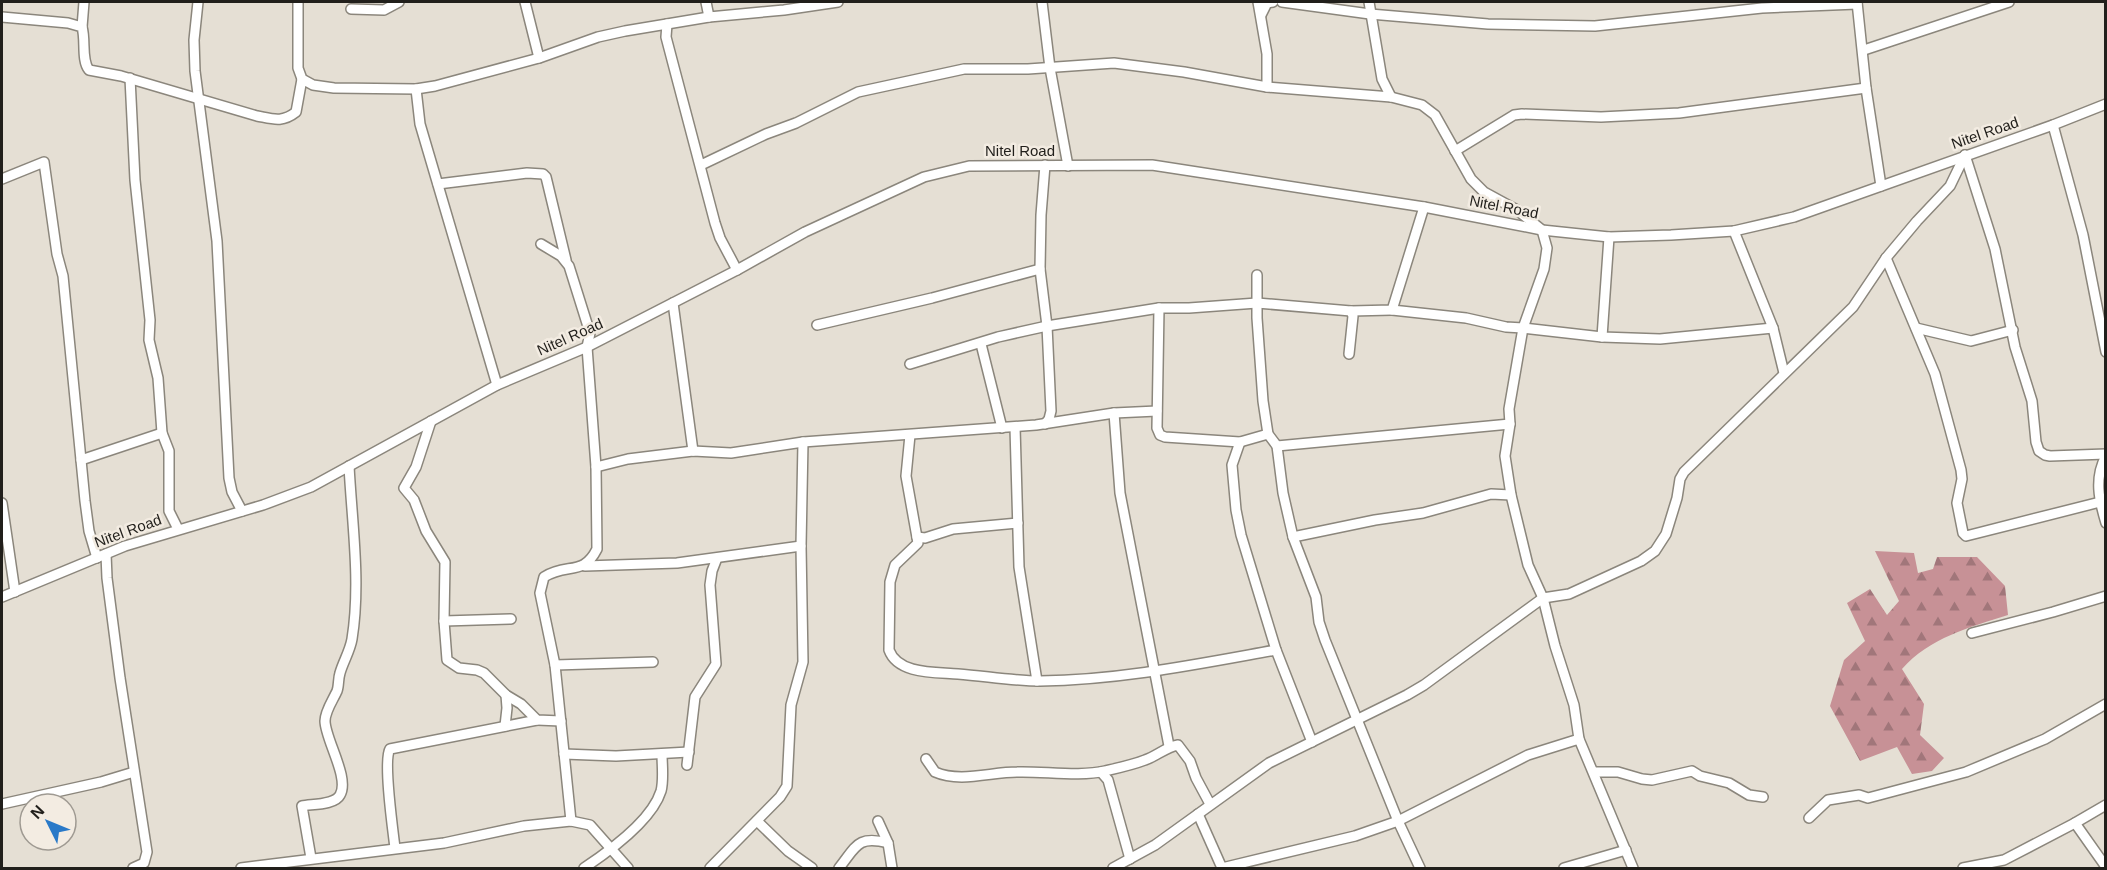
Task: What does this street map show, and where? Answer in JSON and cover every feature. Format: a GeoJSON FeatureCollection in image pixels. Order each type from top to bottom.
{"type":"FeatureCollection","features":[{"type":"Feature","properties":{"kind":"street"},"geometry":{"type":"LineString","coordinates":[[84,2],[82,27],[86,49],[84,61],[89,70],[130,78],[256,116],[287,119],[296,112],[302,79],[298,68],[298,2]]}},
{"type":"Feature","properties":{"kind":"street"},"geometry":{"type":"LineString","coordinates":[[198,2],[194,40],[195,71],[217,242],[229,478],[232,492],[242,511]]}},
{"type":"Feature","properties":{"kind":"street"},"geometry":{"type":"LineString","coordinates":[[351,9],[384,9],[399,2]]}},
{"type":"Feature","properties":{"kind":"street"},"geometry":{"type":"LineString","coordinates":[[525,2],[538,58]]}},
{"type":"Feature","properties":{"kind":"street"},"geometry":{"type":"LineString","coordinates":[[706,2],[709,17]]}},
{"type":"Feature","properties":{"kind":"street"},"geometry":{"type":"LineString","coordinates":[[302,79],[313,85],[334,88],[416,89],[538,58],[598,37],[783,6],[838,2]]}},
{"type":"Feature","properties":{"kind":"street"},"geometry":{"type":"LineString","coordinates":[[1042,2],[1050,68],[1068,166]]}},
{"type":"Feature","properties":{"kind":"street"},"geometry":{"type":"LineString","coordinates":[[1258,2],[1267,54],[1267,87]]}},
{"type":"Feature","properties":{"kind":"street"},"geometry":{"type":"LineString","coordinates":[[1261,15],[1268,3],[1274,2]]}},
{"type":"Feature","properties":{"kind":"street"},"geometry":{"type":"LineString","coordinates":[[1282,2],[1370,14],[1488,24],[1595,26],[1762,8],[1857,3],[1864,50],[1866,88],[1881,186]]}},
{"type":"Feature","properties":{"kind":"street"},"geometry":{"type":"LineString","coordinates":[[1369,2],[1382,79],[1391,97]]}},
{"type":"Feature","properties":{"kind":"street"},"geometry":{"type":"LineString","coordinates":[[1864,50],[2009,2]]}},
{"type":"Feature","properties":{"kind":"street"},"geometry":{"type":"LineString","coordinates":[[2,17],[68,23],[82,27]]}},
{"type":"Feature","properties":{"kind":"street"},"geometry":{"type":"LineString","coordinates":[[666,24],[666,37],[720,238],[737,270]]}},
{"type":"Feature","properties":{"kind":"street"},"geometry":{"type":"LineString","coordinates":[[654,26],[666,37]]}},
{"type":"Feature","properties":{"kind":"street"},"geometry":{"type":"LineString","coordinates":[[701,165],[766,134],[796,123],[858,92],[964,69],[1050,68],[1114,63],[1184,72],[1267,87],[1391,97],[1422,105],[1435,115],[1471,179],[1484,192],[1517,210],[1542,230],[1547,248],[1547,258],[1524,328],[1509,409],[1510,424],[1505,456],[1511,495],[1528,565],[1542,598],[1574,705],[1579,739],[1633,868]]}},
{"type":"Feature","properties":{"kind":"street"},"geometry":{"type":"LineString","coordinates":[[130,78],[135,180],[150,320],[149,340],[158,378],[162,433],[170,451],[169,511],[178,529]]}},
{"type":"Feature","properties":{"kind":"street"},"geometry":{"type":"LineString","coordinates":[[1455,151],[1514,116],[1522,114],[1601,117],[1679,113],[1866,88]]}},
{"type":"Feature","properties":{"kind":"street"},"geometry":{"type":"LineString","coordinates":[[416,89],[420,124],[497,385]]}},
{"type":"Feature","properties":{"kind":"street","name":"Nitel Road"},"geometry":{"type":"LineString","coordinates":[[2,597],[125,546],[242,511],[311,486],[497,385],[588,347],[805,232],[924,177],[969,166],[1152,165],[1424,207],[1542,230],[1609,237],[1734,231],[1794,217],[2106,104]]}},
{"type":"Feature","properties":{"kind":"street"},"geometry":{"type":"LineString","coordinates":[[2053,125],[2084,235],[2106,352]]}},
{"type":"Feature","properties":{"kind":"street"},"geometry":{"type":"LineString","coordinates":[[1113,868],[1155,845],[1269,763],[1424,685],[1542,598],[1569,594],[1641,561],[1655,551],[1666,534],[1680,479],[1684,472],[1853,307],[1886,258],[1950,186],[1965,155]]}},
{"type":"Feature","properties":{"kind":"street"},"geometry":{"type":"LineString","coordinates":[[1965,155],[1995,249],[2015,347],[2032,401],[2039,451],[2050,456],[2106,455],[2099,469],[2100,502],[2106,524]]}},
{"type":"Feature","properties":{"kind":"street"},"geometry":{"type":"LineString","coordinates":[[2,179],[44,162],[57,254],[63,276],[90,531],[101,556],[107,578],[147,852],[145,866],[133,868]]}},
{"type":"Feature","properties":{"kind":"street"},"geometry":{"type":"LineString","coordinates":[[1045,165],[1040,269],[1047,326],[1051,411],[1045,424]]}},
{"type":"Feature","properties":{"kind":"street"},"geometry":{"type":"LineString","coordinates":[[438,184],[527,173],[543,174],[546,177],[566,260],[590,333],[588,347],[596,467],[597,549],[592,560],[585,566]]}},
{"type":"Feature","properties":{"kind":"street"},"geometry":{"type":"LineString","coordinates":[[1392,310],[1400,291],[1424,207]]}},
{"type":"Feature","properties":{"kind":"street"},"geometry":{"type":"LineString","coordinates":[[1734,231],[1773,328],[1784,373]]}},
{"type":"Feature","properties":{"kind":"street"},"geometry":{"type":"LineString","coordinates":[[1602,337],[1609,237]]}},
{"type":"Feature","properties":{"kind":"street"},"geometry":{"type":"LineString","coordinates":[[541,244],[566,260]]}},
{"type":"Feature","properties":{"kind":"street"},"geometry":{"type":"LineString","coordinates":[[1886,258],[1935,374],[1961,470],[1962,479],[1957,503],[1963,533],[1966,536],[2100,502]]}},
{"type":"Feature","properties":{"kind":"street"},"geometry":{"type":"LineString","coordinates":[[817,325],[1040,269]]}},
{"type":"Feature","properties":{"kind":"street"},"geometry":{"type":"LineString","coordinates":[[1257,275],[1263,401],[1268,434],[1277,446],[1283,493],[1293,537],[1316,597],[1321,630],[1398,821],[1420,868]]}},
{"type":"Feature","properties":{"kind":"street"},"geometry":{"type":"LineString","coordinates":[[673,303],[693,451]]}},
{"type":"Feature","properties":{"kind":"street"},"geometry":{"type":"LineString","coordinates":[[910,364],[998,337],[1047,326],[1159,308],[1257,303],[1351,311],[1392,310],[1466,318],[1506,327],[1602,337],[1660,339],[1773,328]]}},
{"type":"Feature","properties":{"kind":"street"},"geometry":{"type":"LineString","coordinates":[[1159,308],[1157,428],[1160,435],[1240,442],[1268,434]]}},
{"type":"Feature","properties":{"kind":"street"},"geometry":{"type":"LineString","coordinates":[[1349,354],[1353,316],[1351,311]]}},
{"type":"Feature","properties":{"kind":"street"},"geometry":{"type":"LineString","coordinates":[[1916,328],[1971,341],[2013,330]]}},
{"type":"Feature","properties":{"kind":"street"},"geometry":{"type":"LineString","coordinates":[[981,344],[1002,428]]}},
{"type":"Feature","properties":{"kind":"street"},"geometry":{"type":"LineString","coordinates":[[596,467],[628,459],[693,451],[731,453],[803,442],[1015,427],[1114,413],[1157,411]]}},
{"type":"Feature","properties":{"kind":"street"},"geometry":{"type":"LineString","coordinates":[[1114,413],[1120,494],[1169,747]]}},
{"type":"Feature","properties":{"kind":"street"},"geometry":{"type":"LineString","coordinates":[[431,421],[416,467],[404,488],[414,500],[426,531],[445,562],[444,621],[447,660],[459,668],[484,673],[506,695],[521,704],[537,720]]}},
{"type":"Feature","properties":{"kind":"street"},"geometry":{"type":"LineString","coordinates":[[1277,446],[1510,424]]}},
{"type":"Feature","properties":{"kind":"street"},"geometry":{"type":"LineString","coordinates":[[1015,427],[1019,567],[1037,681]]}},
{"type":"Feature","properties":{"kind":"street"},"geometry":{"type":"LineString","coordinates":[[81,460],[162,433]]}},
{"type":"Feature","properties":{"kind":"street"},"geometry":{"type":"LineString","coordinates":[[910,435],[906,476],[918,543],[896,565],[890,582],[889,650],[892,657],[899,663],[918,670],[1037,681],[1155,672],[1276,650]]}},
{"type":"Feature","properties":{"kind":"street"},"geometry":{"type":"LineString","coordinates":[[710,868],[780,797],[787,786],[791,705],[802,662],[803,442]]}},
{"type":"Feature","properties":{"kind":"street"},"geometry":{"type":"LineString","coordinates":[[1240,442],[1232,465],[1236,510],[1254,582],[1276,650],[1312,742]]}},
{"type":"Feature","properties":{"kind":"street"},"geometry":{"type":"LineString","coordinates":[[311,858],[302,806],[335,801],[341,795],[342,785],[334,747],[326,730],[325,718],[338,689],[340,672],[350,648],[352,636],[355,585],[349,466]]}},
{"type":"Feature","properties":{"kind":"street"},"geometry":{"type":"LineString","coordinates":[[1293,537],[1375,520],[1423,513],[1491,494],[1511,495]]}},
{"type":"Feature","properties":{"kind":"street"},"geometry":{"type":"LineString","coordinates":[[2,502],[15,592]]}},
{"type":"Feature","properties":{"kind":"street"},"geometry":{"type":"LineString","coordinates":[[917,537],[925,538],[953,529],[1017,523]]}},
{"type":"Feature","properties":{"kind":"street"},"geometry":{"type":"LineString","coordinates":[[571,821],[555,665],[540,593],[544,577],[554,570],[585,566],[677,563],[801,546]]}},
{"type":"Feature","properties":{"kind":"street"},"geometry":{"type":"LineString","coordinates":[[687,765],[695,697],[716,664],[710,585],[717,558]]}},
{"type":"Feature","properties":{"kind":"street"},"geometry":{"type":"LineString","coordinates":[[1972,633],[2106,596]]}},
{"type":"Feature","properties":{"kind":"street"},"geometry":{"type":"LineString","coordinates":[[444,621],[511,619]]}},
{"type":"Feature","properties":{"kind":"street"},"geometry":{"type":"LineString","coordinates":[[555,665],[653,662]]}},
{"type":"Feature","properties":{"kind":"street"},"geometry":{"type":"LineString","coordinates":[[505,726],[506,695]]}},
{"type":"Feature","properties":{"kind":"street"},"geometry":{"type":"LineString","coordinates":[[1809,818],[1828,800],[1859,795],[1868,798],[1966,772],[2045,739],[2106,704]]}},
{"type":"Feature","properties":{"kind":"street"},"geometry":{"type":"LineString","coordinates":[[395,848],[388,782],[388,752],[398,747],[537,720],[561,721]]}},
{"type":"Feature","properties":{"kind":"street"},"geometry":{"type":"LineString","coordinates":[[1198,814],[1222,868],[1355,836],[1398,821],[1528,754],[1579,739]]}},
{"type":"Feature","properties":{"kind":"street"},"geometry":{"type":"LineString","coordinates":[[926,759],[935,772],[952,776],[1012,772],[1101,772],[1145,760],[1162,753],[1169,747],[1178,745],[1190,761],[1210,804]]}},
{"type":"Feature","properties":{"kind":"street"},"geometry":{"type":"LineString","coordinates":[[564,754],[616,756],[689,752]]}},
{"type":"Feature","properties":{"kind":"street"},"geometry":{"type":"LineString","coordinates":[[584,868],[612,850],[651,809],[662,789],[662,754]]}},
{"type":"Feature","properties":{"kind":"street"},"geometry":{"type":"LineString","coordinates":[[1594,772],[1618,772],[1652,780],[1692,771],[1701,776],[1729,783],[1749,795],[1763,797]]}},
{"type":"Feature","properties":{"kind":"street"},"geometry":{"type":"LineString","coordinates":[[2,804],[90,785],[134,772]]}},
{"type":"Feature","properties":{"kind":"street"},"geometry":{"type":"LineString","coordinates":[[1101,772],[1108,780],[1130,859]]}},
{"type":"Feature","properties":{"kind":"street"},"geometry":{"type":"LineString","coordinates":[[1963,868],[2005,864],[2106,805]]}},
{"type":"Feature","properties":{"kind":"street"},"geometry":{"type":"LineString","coordinates":[[878,820],[888,843],[892,868]]}},
{"type":"Feature","properties":{"kind":"street"},"geometry":{"type":"LineString","coordinates":[[241,868],[444,843],[541,823],[571,821],[590,825],[628,868]]}},
{"type":"Feature","properties":{"kind":"street"},"geometry":{"type":"LineString","coordinates":[[757,821],[788,851],[812,868]]}},
{"type":"Feature","properties":{"kind":"street"},"geometry":{"type":"LineString","coordinates":[[2075,823],[2103,865]]}},
{"type":"Feature","properties":{"kind":"street"},"geometry":{"type":"LineString","coordinates":[[839,868],[862,842],[874,839],[888,843]]}},
{"type":"Feature","properties":{"kind":"street"},"geometry":{"type":"LineString","coordinates":[[1564,868],[1626,850]]}},
{"type":"Feature","properties":{"kind":"green space"},"geometry":{"type":"Polygon","coordinates":[[[1875,551],[1914,553],[1918,573],[1933,569],[1937,557],[1977,557],[2005,586],[2008,615],[1937,641],[1902,669],[1924,704],[1920,735],[1944,758],[1932,771],[1912,774],[1897,747],[1860,761],[1830,706],[1844,660],[1865,641],[1847,603],[1870,589],[1887,615],[1899,601],[1875,551]]]}}]}
